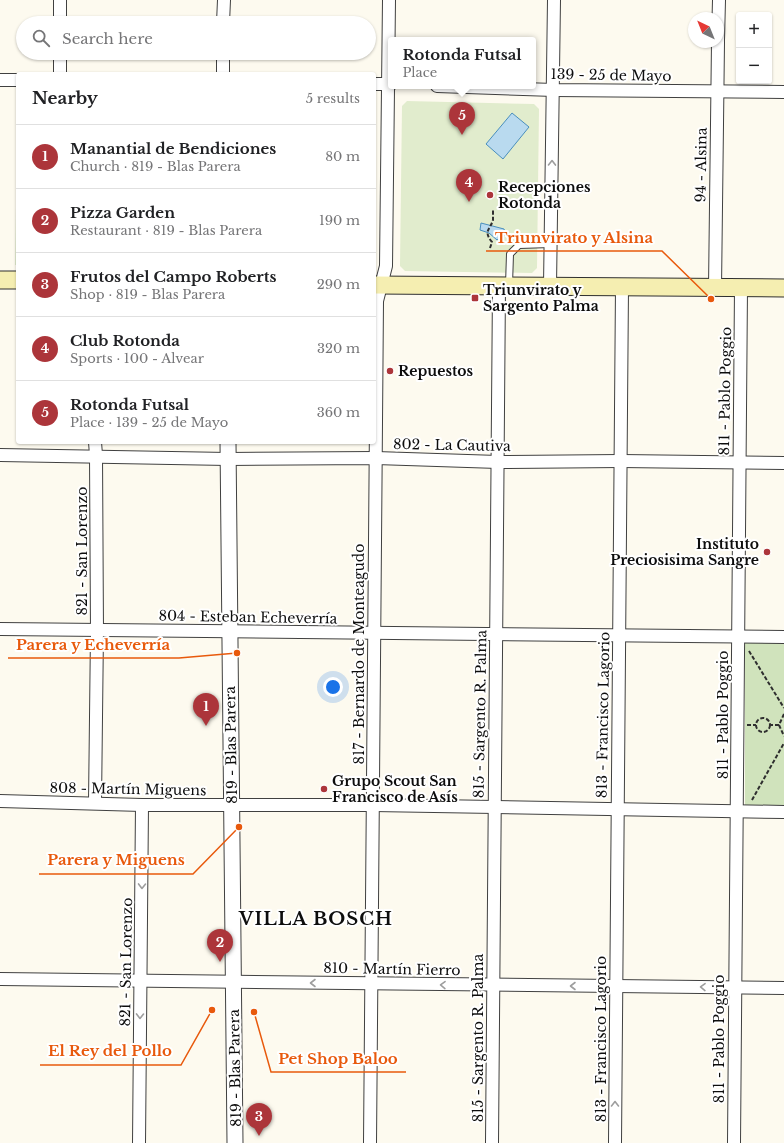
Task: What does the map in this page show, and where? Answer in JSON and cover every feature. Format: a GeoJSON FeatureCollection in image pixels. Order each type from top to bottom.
{"type":"FeatureCollection","features":[{"type":"Feature","properties":{"kind":"main road"},"geometry":{"type":"LineString","coordinates":[[0,280],[16,280]]}},
{"type":"Feature","properties":{"kind":"main road"},"geometry":{"type":"LineString","coordinates":[[377,285],[784,288]]}},
{"type":"Feature","properties":{"kind":"street"},"geometry":{"type":"LineString","coordinates":[[60,0],[60,16]]}},
{"type":"Feature","properties":{"kind":"street"},"geometry":{"type":"LineString","coordinates":[[223,16],[224,0]]}},
{"type":"Feature","properties":{"kind":"street","name":"817 - Bernardo de Monteagudo"},"geometry":{"type":"LineString","coordinates":[[389,0],[389,37]]}},
{"type":"Feature","properties":{"kind":"street"},"geometry":{"type":"LineString","coordinates":[[550,286],[554,90],[554,0]]}},
{"type":"Feature","properties":{"kind":"street","name":"94 - Alsina"},"geometry":{"type":"LineString","coordinates":[[719,0],[719,12]]}},
{"type":"Feature","properties":{"kind":"street","name":"94 - Alsina"},"geometry":{"type":"LineString","coordinates":[[715,288],[718,48]]}},
{"type":"Feature","properties":{"kind":"street"},"geometry":{"type":"LineString","coordinates":[[60,60],[60,72]]}},
{"type":"Feature","properties":{"kind":"street"},"geometry":{"type":"LineString","coordinates":[[223,60],[223,72]]}},
{"type":"Feature","properties":{"kind":"street"},"geometry":{"type":"LineString","coordinates":[[0,80],[16,80]]}},
{"type":"Feature","properties":{"kind":"street"},"geometry":{"type":"LineString","coordinates":[[376,84],[388,84]]}},
{"type":"Feature","properties":{"kind":"street","name":"817 - Bernardo de Monteagudo"},"geometry":{"type":"LineString","coordinates":[[370,1143],[377,285],[386,266],[389,89]]}},
{"type":"Feature","properties":{"kind":"street","name":"139 - 25 de Mayo"},"geometry":{"type":"LineString","coordinates":[[525,89],[784,92]]}},
{"type":"Feature","properties":{"kind":"street","name":"815 - Sargento R. Palma"},"geometry":{"type":"LineString","coordinates":[[492,1143],[498,462],[504,286]]}},
{"type":"Feature","properties":{"kind":"street","name":"813 - Francisco Lagorio"},"geometry":{"type":"LineString","coordinates":[[615,1143],[622,287]]}},
{"type":"Feature","properties":{"kind":"street","name":"811 - Pablo Poggio"},"geometry":{"type":"LineString","coordinates":[[734,1143],[735,988],[742,811],[744,636],[740,463],[741,288]]}},
{"type":"Feature","properties":{"kind":"street","name":"821 - San Lorenzo"},"geometry":{"type":"LineString","coordinates":[[95,444],[97,631],[95,803]]}},
{"type":"Feature","properties":{"kind":"street","name":"819 - Blas Parera"},"geometry":{"type":"LineString","coordinates":[[228,444],[235,1143]]}},
{"type":"Feature","properties":{"kind":"street","name":"802 - La Cautiva"},"geometry":{"type":"LineString","coordinates":[[0,454],[228,459],[376,458],[498,462],[621,461],[784,463]]}},
{"type":"Feature","properties":{"kind":"street","name":"804 - Esteban Echeverría"},"geometry":{"type":"LineString","coordinates":[[0,629],[784,637]]}},
{"type":"Feature","properties":{"kind":"street","name":"808 - Martín Miguens"},"geometry":{"type":"LineString","coordinates":[[0,801],[142,805],[373,805],[784,812]]}},
{"type":"Feature","properties":{"kind":"street","name":"821 - San Lorenzo"},"geometry":{"type":"LineString","coordinates":[[138,1143],[142,805]]}},
{"type":"Feature","properties":{"kind":"street","name":"810 - Martín Fierro"},"geometry":{"type":"LineString","coordinates":[[0,979],[140,982],[784,988]]}},
{"type":"Feature","properties":{"kind":"lane"},"geometry":{"type":"LineString","coordinates":[[504,286],[510,254],[518,245],[551,244]]}},
{"type":"Feature","properties":{"kind":"path"},"geometry":{"type":"LineString","coordinates":[[490,248],[492,242],[488,234],[488,228],[493,221],[493,210]]}},
{"type":"Feature","properties":{"kind":"path"},"geometry":{"type":"LineString","coordinates":[[744,636],[748,649],[784,708]]}},
{"type":"Feature","properties":{"kind":"path"},"geometry":{"type":"LineString","coordinates":[[784,714],[779,725],[784,736]]}},
{"type":"Feature","properties":{"kind":"path"},"geometry":{"type":"LineString","coordinates":[[763,718],[767,720],[769,725],[767,730],[763,732],[757,729],[756,725],[757,721],[763,718]]}},
{"type":"Feature","properties":{"kind":"path"},"geometry":{"type":"LineString","coordinates":[[769,725],[779,725]]}},
{"type":"Feature","properties":{"kind":"path"},"geometry":{"type":"LineString","coordinates":[[742,811],[784,743]]}},
{"type":"Feature","properties":{"kind":"green space"},"geometry":{"type":"Polygon","coordinates":[[[407,101],[534,104],[539,109],[537,268],[532,273],[405,271],[400,266],[402,106],[407,101]]]}},
{"type":"Feature","properties":{"kind":"green space"},"geometry":{"type":"Polygon","coordinates":[[[16,207],[16,265],[15,265],[16,207]]]}},
{"type":"Feature","properties":{"kind":"green space"},"geometry":{"type":"Polygon","coordinates":[[[745,643],[784,643],[784,806],[745,806],[745,643]]]}},
{"type":"Feature","properties":{"kind":"water"},"geometry":{"type":"Polygon","coordinates":[[[512,113],[529,127],[503,159],[486,144],[512,113]]]}},
{"type":"Feature","properties":{"kind":"water"},"geometry":{"type":"Polygon","coordinates":[[[481,223],[504,229],[506,234],[497,240],[489,233],[480,230],[481,223]]]}},
{"type":"Feature","properties":{"kind":"place","name":"Rotonda Futsal"},"geometry":{"type":"Point","coordinates":[462,135]}},
{"type":"Feature","properties":{"kind":"place","name":"Recepciones Rotonda"},"geometry":{"type":"Point","coordinates":[490,195]}},
{"type":"Feature","properties":{"kind":"place","name":"Club Rotonda"},"geometry":{"type":"Point","coordinates":[469,202]}},
{"type":"Feature","properties":{"kind":"place","name":"Triunvirato y Sargento Palma"},"geometry":{"type":"Point","coordinates":[475,298]}},
{"type":"Feature","properties":{"kind":"place","name":"Triunvirato y Alsina"},"geometry":{"type":"Point","coordinates":[711,299]}},
{"type":"Feature","properties":{"kind":"place","name":"Repuestos"},"geometry":{"type":"Point","coordinates":[390,371]}},
{"type":"Feature","properties":{"kind":"place","name":"Instituto Preciosisima Sangre"},"geometry":{"type":"Point","coordinates":[767,552]}},
{"type":"Feature","properties":{"kind":"place","name":"Parera y Echeverría"},"geometry":{"type":"Point","coordinates":[237,653]}},
{"type":"Feature","properties":{"kind":"place","name":"Manantial de Bendiciones"},"geometry":{"type":"Point","coordinates":[206,726]}},
{"type":"Feature","properties":{"kind":"place","name":"Grupo Scout San Francisco de Asís"},"geometry":{"type":"Point","coordinates":[324,789]}},
{"type":"Feature","properties":{"kind":"place","name":"Parera y Miguens"},"geometry":{"type":"Point","coordinates":[239,827]}},
{"type":"Feature","properties":{"kind":"place","name":"Pizza Garden"},"geometry":{"type":"Point","coordinates":[220,962]}},
{"type":"Feature","properties":{"kind":"place","name":"El Rey del Pollo"},"geometry":{"type":"Point","coordinates":[212,1010]}},
{"type":"Feature","properties":{"kind":"place","name":"Pet Shop Baloo"},"geometry":{"type":"Point","coordinates":[254,1012]}},
{"type":"Feature","properties":{"kind":"place","name":"Frutos del Campo Roberts"},"geometry":{"type":"Point","coordinates":[259,1136]}},
{"type":"Feature","properties":{"kind":"district","name":"VILLA BOSCH"},"geometry":{"type":"Point","coordinates":[316,919]}}]}
